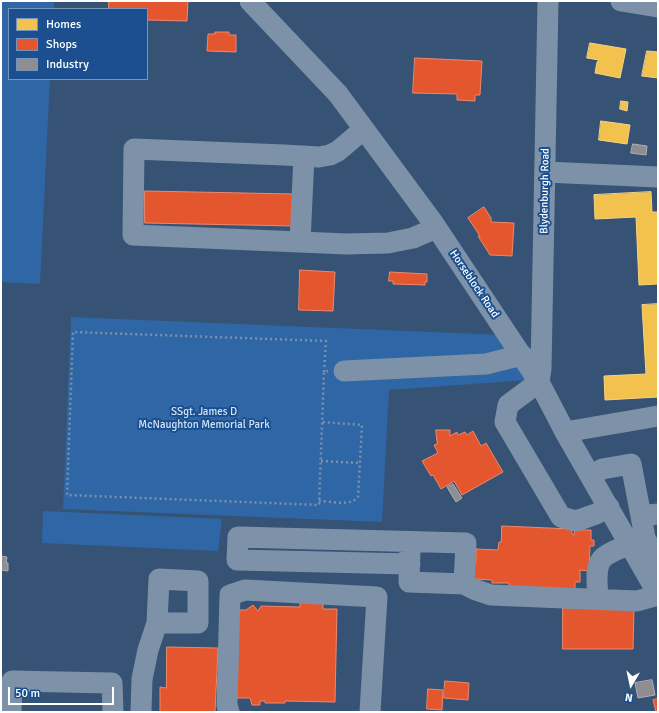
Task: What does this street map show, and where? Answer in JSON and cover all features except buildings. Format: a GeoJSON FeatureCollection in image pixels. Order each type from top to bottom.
{"type":"FeatureCollection","features":[{"type":"Feature","properties":{"kind":"street","name":"Horseblock Road"},"geometry":{"type":"LineString","coordinates":[[250,1],[338,94],[436,228],[539,382],[565,432],[609,506],[658,594]]}},
{"type":"Feature","properties":{"kind":"street","name":"Blydenburgh Road"},"geometry":{"type":"LineString","coordinates":[[539,382],[541,369],[548,1]]}},
{"type":"Feature","properties":{"kind":"street"},"geometry":{"type":"LineString","coordinates":[[621,1],[658,7]]}},
{"type":"Feature","properties":{"kind":"street"},"geometry":{"type":"LineString","coordinates":[[364,129],[338,151],[330,155],[319,157],[134,149],[133,235],[300,242],[388,243],[413,238],[436,228]]}},
{"type":"Feature","properties":{"kind":"street"},"geometry":{"type":"LineString","coordinates":[[300,242],[304,156]]}},
{"type":"Feature","properties":{"kind":"street"},"geometry":{"type":"LineString","coordinates":[[545,172],[658,177]]}},
{"type":"Feature","properties":{"kind":"street"},"geometry":{"type":"LineString","coordinates":[[334,371],[486,364],[522,355]]}},
{"type":"Feature","properties":{"kind":"street"},"geometry":{"type":"LineString","coordinates":[[539,382],[508,405],[505,422],[561,517],[576,521],[596,514],[609,506]]}},
{"type":"Feature","properties":{"kind":"street"},"geometry":{"type":"LineString","coordinates":[[565,432],[658,416]]}},
{"type":"Feature","properties":{"kind":"street"},"geometry":{"type":"LineString","coordinates":[[591,476],[602,469],[631,464],[649,515],[645,538],[658,562]]}},
{"type":"Feature","properties":{"kind":"street"},"geometry":{"type":"LineString","coordinates":[[410,564],[238,560],[238,537],[466,543],[464,584]]}},
{"type":"Feature","properties":{"kind":"street"},"geometry":{"type":"LineString","coordinates":[[410,541],[409,582],[464,584],[491,595],[637,601],[658,594]]}},
{"type":"Feature","properties":{"kind":"street"},"geometry":{"type":"LineString","coordinates":[[598,599],[599,564],[604,557],[630,544]]}},
{"type":"Feature","properties":{"kind":"street"},"geometry":{"type":"LineString","coordinates":[[229,712],[227,705],[230,595],[245,590],[377,597],[370,712]]}},
{"type":"Feature","properties":{"kind":"street"},"geometry":{"type":"LineString","coordinates":[[141,712],[142,679],[148,650],[157,623]]}},
{"type":"Feature","properties":{"kind":"street"},"geometry":{"type":"LineString","coordinates":[[12,712],[12,681],[112,684],[113,712]]}},
{"type":"Feature","properties":{"kind":"path"},"geometry":{"type":"LineString","coordinates":[[73,332],[326,341],[334,371],[322,422],[319,505],[67,494],[73,332]]}},
{"type":"Feature","properties":{"kind":"path"},"geometry":{"type":"LineString","coordinates":[[319,500],[356,501],[358,497],[362,425],[322,422]]}},
{"type":"Feature","properties":{"kind":"path"},"geometry":{"type":"LineString","coordinates":[[321,461],[360,463]]}},
{"type":"Feature","properties":{"kind":"green space"},"geometry":{"type":"Polygon","coordinates":[[[1,1],[54,1],[54,8],[8,8],[8,80],[50,80],[40,284],[1,282],[1,1]]]}},
{"type":"Feature","properties":{"kind":"green space","name":"SSgt. James D McNaughton Memorial Park"},"geometry":{"type":"Polygon","coordinates":[[[71,317],[504,335],[529,380],[389,390],[382,522],[63,509],[71,317]]]}},
{"type":"Feature","properties":{"kind":"green space"},"geometry":{"type":"Polygon","coordinates":[[[43,511],[222,519],[218,551],[42,543],[43,511]]]}}]}
